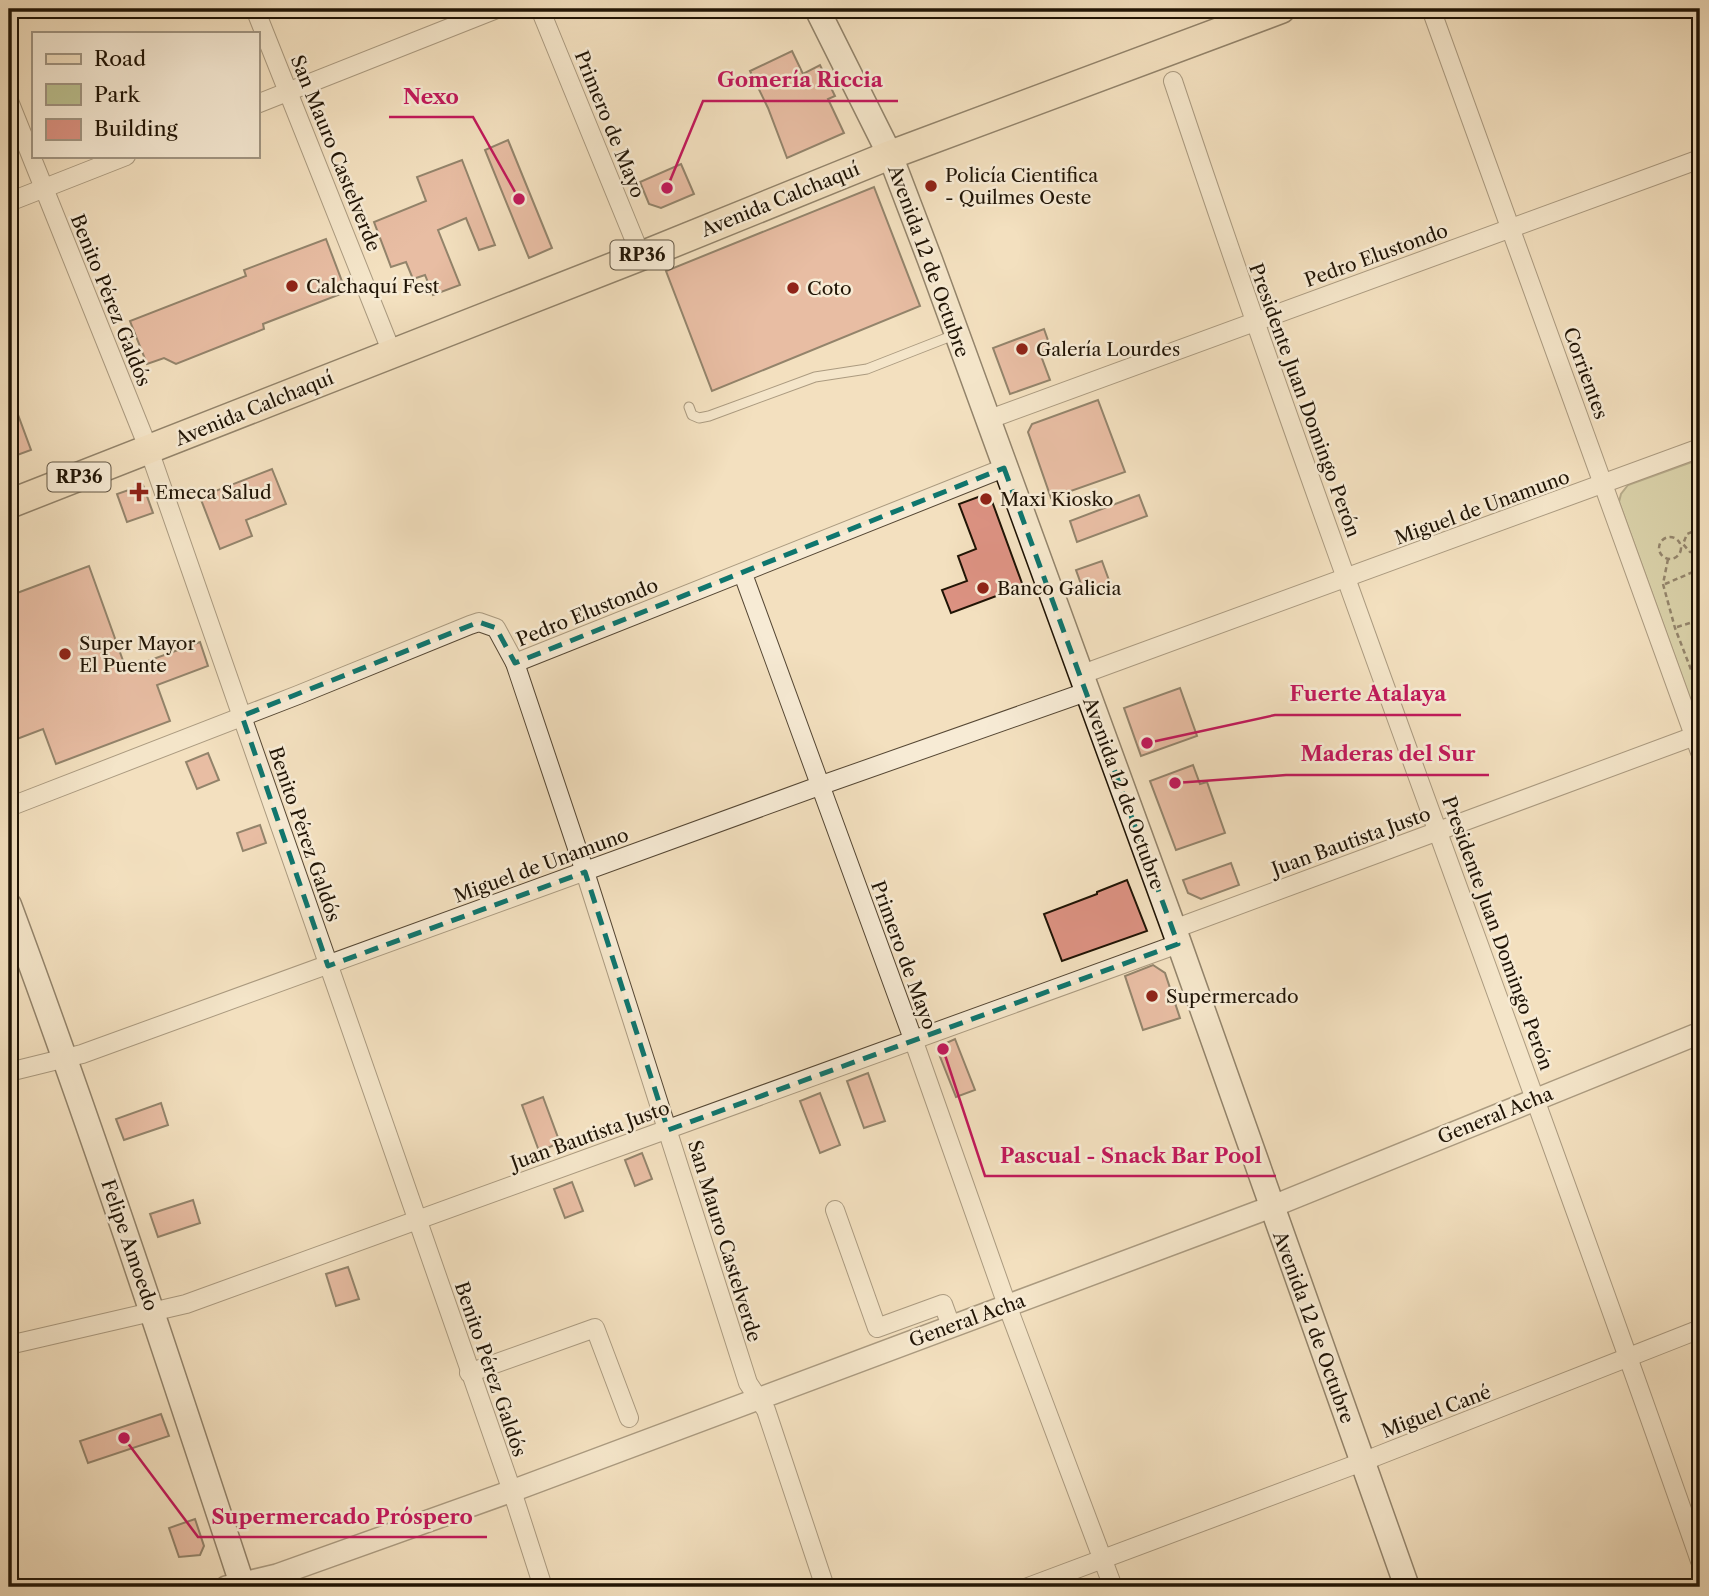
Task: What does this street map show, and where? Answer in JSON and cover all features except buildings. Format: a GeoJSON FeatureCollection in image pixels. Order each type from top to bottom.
{"type":"FeatureCollection","features":[{"type":"Feature","properties":{"kind":"main road","name":"Avenida 12 de Octubre"},"geometry":{"type":"LineString","coordinates":[[817,9],[890,155],[1176,936],[1407,1587]]}},
{"type":"Feature","properties":{"kind":"main road","name":"Avenida Calchaquí"},"geometry":{"type":"LineString","coordinates":[[9,504],[641,256],[890,155],[1282,9]]}},
{"type":"Feature","properties":{"kind":"main road","name":"Felipe Amoedo"},"geometry":{"type":"LineString","coordinates":[[9,905],[154,1313],[237,1586]]}},
{"type":"Feature","properties":{"kind":"street","name":"San Mauro Castelverde"},"geometry":{"type":"LineString","coordinates":[[255,9],[392,353]]}},
{"type":"Feature","properties":{"kind":"street"},"geometry":{"type":"LineString","coordinates":[[259,103],[497,9]]}},
{"type":"Feature","properties":{"kind":"street","name":"Primero de Mayo"},"geometry":{"type":"LineString","coordinates":[[540,9],[641,256]]}},
{"type":"Feature","properties":{"kind":"street","name":"Corrientes"},"geometry":{"type":"LineString","coordinates":[[1431,9],[1643,591],[1667,631],[1698,741]]}},
{"type":"Feature","properties":{"kind":"street","name":"Presidente Juan Domingo Perón"},"geometry":{"type":"LineString","coordinates":[[1173,81],[1254,322],[1536,1098],[1700,1561]]}},
{"type":"Feature","properties":{"kind":"street","name":"Benito Pérez Galdós"},"geometry":{"type":"LineString","coordinates":[[9,101],[149,450],[512,1492],[542,1587]]}},
{"type":"Feature","properties":{"kind":"street"},"geometry":{"type":"LineString","coordinates":[[9,202],[121,158]]}},
{"type":"Feature","properties":{"kind":"street","name":"Pedro Elustondo"},"geometry":{"type":"LineString","coordinates":[[987,420],[1700,159]]}},
{"type":"Feature","properties":{"kind":"street","name":"Miguel de Unamuno"},"geometry":{"type":"LineString","coordinates":[[9,1072],[82,1054],[819,786],[1347,578],[1700,448]]}},
{"type":"Feature","properties":{"kind":"street","name":"Pedro Elustondo"},"geometry":{"type":"LineString","coordinates":[[9,807],[479,622],[496,628],[515,663],[1004,468]]}},
{"type":"Feature","properties":{"kind":"street","name":"Primero de Mayo"},"geometry":{"type":"LineString","coordinates":[[743,573],[1007,1305],[1113,1587]]}},
{"type":"Feature","properties":{"kind":"street","name":"San Mauro Castelverde"},"geometry":{"type":"LineString","coordinates":[[515,663],[585,872],[748,1383],[766,1410],[825,1587]]}},
{"type":"Feature","properties":{"kind":"street","name":"Juan Bautista Justo"},"geometry":{"type":"LineString","coordinates":[[9,1345],[186,1304],[913,1039],[1438,831],[1698,741]]}},
{"type":"Feature","properties":{"kind":"street","name":"General Acha"},"geometry":{"type":"LineString","coordinates":[[237,1586],[277,1576],[512,1492],[1271,1207],[1700,1033]]}},
{"type":"Feature","properties":{"kind":"street"},"geometry":{"type":"LineString","coordinates":[[835,1210],[877,1328],[943,1304],[951,1326]]}},
{"type":"Feature","properties":{"kind":"street"},"geometry":{"type":"LineString","coordinates":[[469,1373],[596,1328],[629,1418]]}},
{"type":"Feature","properties":{"kind":"street","name":"Miguel Cané"},"geometry":{"type":"LineString","coordinates":[[1028,1587],[1363,1462],[1700,1329]]}},
{"type":"Feature","properties":{"kind":"street"},"geometry":{"type":"LineString","coordinates":[[9,1578],[12,1587]]}},
{"type":"Feature","properties":{"kind":"lane"},"geometry":{"type":"LineString","coordinates":[[689,407],[692,415],[699,418],[709,416],[815,377],[867,369],[956,335]]}},
{"type":"Feature","properties":{"kind":"path"},"geometry":{"type":"LineString","coordinates":[[1700,533],[1694,531],[1687,534],[1682,544],[1678,556],[1668,559],[1660,554],[1659,546],[1662,540],[1672,538],[1682,544],[1690,552],[1700,552]]}},
{"type":"Feature","properties":{"kind":"path"},"geometry":{"type":"LineString","coordinates":[[1668,559],[1663,584],[1667,631],[1700,693]]}},
{"type":"Feature","properties":{"kind":"path"},"geometry":{"type":"LineString","coordinates":[[1643,591],[1700,570]]}},
{"type":"Feature","properties":{"kind":"path"},"geometry":{"type":"LineString","coordinates":[[1667,631],[1700,620]]}},
{"type":"Feature","properties":{"kind":"highlighted area"},"geometry":{"type":"Polygon","coordinates":[[[1004,468],[1178,944],[668,1130],[585,872],[328,966],[242,716],[479,622],[496,628],[515,663],[1004,468]]]}},
{"type":"Feature","properties":{"kind":"green space"},"geometry":{"type":"Polygon","coordinates":[[[1700,459],[1698,721],[1619,502],[1628,485],[1700,459]]]}},
{"type":"Feature","properties":{"kind":"place","name":"Policía Cientifica - Quilmes Oeste"},"geometry":{"type":"Point","coordinates":[931,186]}},
{"type":"Feature","properties":{"kind":"place","name":"Gomería Riccia"},"geometry":{"type":"Point","coordinates":[667,188]}},
{"type":"Feature","properties":{"kind":"place","name":"Nexo"},"geometry":{"type":"Point","coordinates":[519,199]}},
{"type":"Feature","properties":{"kind":"place","name":"Calchaquí Fest"},"geometry":{"type":"Point","coordinates":[292,286]}},
{"type":"Feature","properties":{"kind":"place","name":"Coto"},"geometry":{"type":"Point","coordinates":[793,288]}},
{"type":"Feature","properties":{"kind":"place","name":"Galería Lourdes"},"geometry":{"type":"Point","coordinates":[1022,349]}},
{"type":"Feature","properties":{"kind":"place","name":"Emeca Salud"},"geometry":{"type":"Point","coordinates":[139,492]}},
{"type":"Feature","properties":{"kind":"place","name":"Maxi Kiosko"},"geometry":{"type":"Point","coordinates":[986,499]}},
{"type":"Feature","properties":{"kind":"place","name":"Banco Galicia"},"geometry":{"type":"Point","coordinates":[983,588]}},
{"type":"Feature","properties":{"kind":"place","name":"Super Mayor El Puente"},"geometry":{"type":"Point","coordinates":[65,654]}},
{"type":"Feature","properties":{"kind":"place","name":"Fuerte Atalaya"},"geometry":{"type":"Point","coordinates":[1147,743]}},
{"type":"Feature","properties":{"kind":"place","name":"Maderas del Sur"},"geometry":{"type":"Point","coordinates":[1175,783]}},
{"type":"Feature","properties":{"kind":"place","name":"Supermercado"},"geometry":{"type":"Point","coordinates":[1152,996]}},
{"type":"Feature","properties":{"kind":"place","name":"Pascual - Snack Bar Pool"},"geometry":{"type":"Point","coordinates":[943,1049]}},
{"type":"Feature","properties":{"kind":"place","name":"Supermercado Próspero"},"geometry":{"type":"Point","coordinates":[124,1438]}}]}
